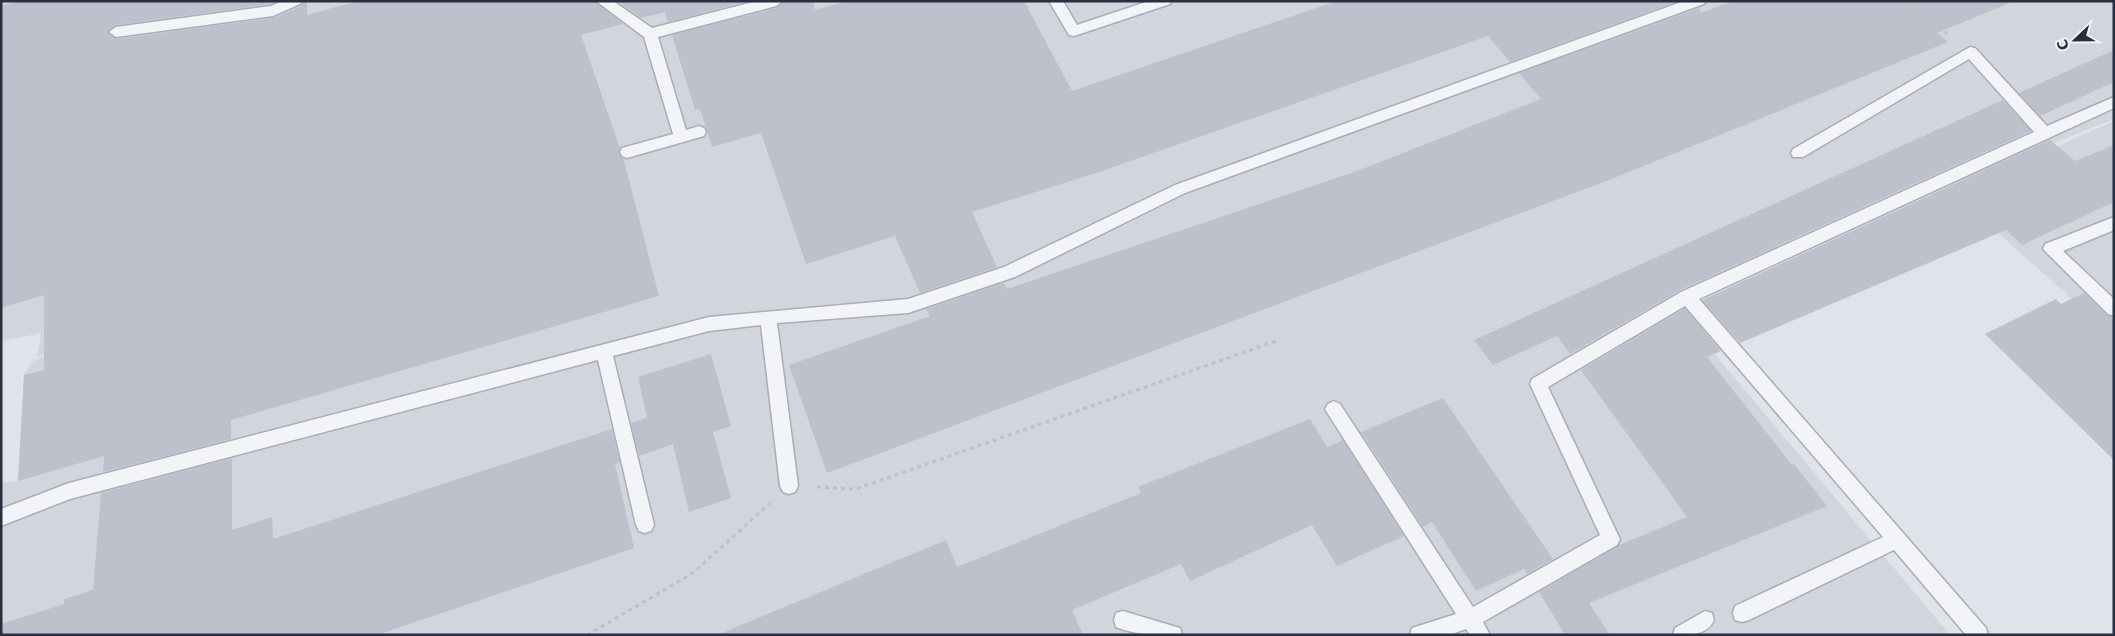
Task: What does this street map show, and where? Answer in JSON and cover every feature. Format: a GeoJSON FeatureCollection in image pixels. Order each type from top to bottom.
{"type":"FeatureCollection","features":[{"type":"Feature","properties":{"kind":"lane"},"geometry":{"type":"LineString","coordinates":[[116,32],[273,11],[296,1]]}},
{"type":"Feature","properties":{"kind":"lane"},"geometry":{"type":"LineString","coordinates":[[604,1],[650,34],[681,137]]}},
{"type":"Feature","properties":{"kind":"lane"},"geometry":{"type":"LineString","coordinates":[[650,34],[776,1]]}},
{"type":"Feature","properties":{"kind":"lane"},"geometry":{"type":"LineString","coordinates":[[1056,1],[1074,31],[1165,1]]}},
{"type":"Feature","properties":{"kind":"lane"},"geometry":{"type":"LineString","coordinates":[[1,518],[69,491],[709,324],[768,316],[908,306],[1009,272],[1180,189],[1699,1]]}},
{"type":"Feature","properties":{"kind":"lane"},"geometry":{"type":"LineString","coordinates":[[1798,153],[1970,52],[2045,134]]}},
{"type":"Feature","properties":{"kind":"lane"},"geometry":{"type":"LineString","coordinates":[[1419,635],[1470,619],[1611,539],[1538,384],[1687,297],[2114,102]]}},
{"type":"Feature","properties":{"kind":"lane"},"geometry":{"type":"LineString","coordinates":[[627,152],[699,132]]}},
{"type":"Feature","properties":{"kind":"lane"},"geometry":{"type":"LineString","coordinates":[[2114,223],[2051,249],[2114,309]]}},
{"type":"Feature","properties":{"kind":"lane"},"geometry":{"type":"LineString","coordinates":[[1687,297],[1979,635]]}},
{"type":"Feature","properties":{"kind":"lane"},"geometry":{"type":"LineString","coordinates":[[768,316],[789,486]]}},
{"type":"Feature","properties":{"kind":"lane"},"geometry":{"type":"LineString","coordinates":[[604,352],[645,525]]}},
{"type":"Feature","properties":{"kind":"lane"},"geometry":{"type":"LineString","coordinates":[[1334,408],[1482,635]]}},
{"type":"Feature","properties":{"kind":"lane"},"geometry":{"type":"LineString","coordinates":[[1742,613],[1897,540]]}},
{"type":"Feature","properties":{"kind":"lane"},"geometry":{"type":"LineString","coordinates":[[1123,620],[1173,635]]}},
{"type":"Feature","properties":{"kind":"lane"},"geometry":{"type":"LineString","coordinates":[[1682,635],[1705,620]]}},
{"type":"Feature","properties":{"kind":"path"},"geometry":{"type":"LineString","coordinates":[[1908,1],[1970,52]]}},
{"type":"Feature","properties":{"kind":"path"},"geometry":{"type":"LineString","coordinates":[[587,635],[693,573],[789,486],[856,489],[1276,341]]}},
{"type":"Feature","properties":{"kind":"shaded area"},"geometry":{"type":"Polygon","coordinates":[[[1,1],[2114,1],[2114,119],[1678,294],[1672,303],[1950,635],[1,635],[1,483],[18,481],[24,375],[33,361],[338,243],[37,357],[41,333],[1,341],[1,1]]]}},
{"type":"Feature","properties":{"kind":"shaded area"},"geometry":{"type":"Polygon","coordinates":[[[2114,121],[2114,336],[1953,193],[2114,121]]]}},
{"type":"Feature","properties":{"kind":"building"},"geometry":{"type":"Polygon","coordinates":[[[19,1],[277,1],[270,4],[116,25],[107,32],[116,39],[273,18],[301,6],[304,1],[307,1],[307,15],[358,1],[594,1],[623,24],[581,35],[620,148],[618,153],[623,158],[659,296],[231,420],[231,439],[103,472],[104,456],[18,481],[24,375],[44,370],[44,295],[1,308],[1,6],[19,1]]]}},
{"type":"Feature","properties":{"kind":"building"},"geometry":{"type":"Polygon","coordinates":[[[617,1],[748,1],[668,22],[665,12],[641,18],[617,1]]]}},
{"type":"Feature","properties":{"kind":"building"},"geometry":{"type":"Polygon","coordinates":[[[785,1],[813,1],[815,10],[847,1],[1024,1],[1072,91],[1337,1],[1678,1],[1510,62],[1488,36],[1099,172],[972,212],[997,267],[920,293],[895,236],[806,264],[761,133],[712,147],[700,109],[695,110],[672,35],[776,8],[785,1]]]}},
{"type":"Feature","properties":{"kind":"building"},"geometry":{"type":"Polygon","coordinates":[[[1733,1],[2012,2],[1937,33],[1948,42],[1614,178],[827,473],[789,365],[930,316],[926,309],[1004,283],[1007,289],[1357,171],[1541,99],[1519,73],[1700,8],[1701,13],[1733,1]]]}},
{"type":"Feature","properties":{"kind":"building"},"geometry":{"type":"Polygon","coordinates":[[[2114,50],[2114,82],[2040,116],[2019,93],[2114,50]]]}},
{"type":"Feature","properties":{"kind":"building"},"geometry":{"type":"Polygon","coordinates":[[[2003,100],[2031,131],[1680,290],[1570,354],[1557,336],[1493,365],[1474,340],[2003,100]]]}},
{"type":"Feature","properties":{"kind":"building"},"geometry":{"type":"Polygon","coordinates":[[[2050,140],[2075,161],[2114,145],[2114,202],[2022,245],[2006,230],[1740,343],[1702,300],[2050,140]]]}},
{"type":"Feature","properties":{"kind":"building"},"geometry":{"type":"Polygon","coordinates":[[[2084,293],[2107,315],[2114,318],[2114,460],[1985,334],[2056,299],[2061,304],[2084,293]]]}},
{"type":"Feature","properties":{"kind":"building"},"geometry":{"type":"Polygon","coordinates":[[[1685,308],[1721,351],[1707,357],[1792,465],[1794,464],[1827,506],[1589,603],[1610,635],[1565,635],[1539,592],[1619,545],[1687,517],[1581,370],[1685,308]]]}},
{"type":"Feature","properties":{"kind":"building"},"geometry":{"type":"Polygon","coordinates":[[[711,354],[731,426],[713,432],[731,498],[689,512],[673,444],[639,456],[631,423],[647,418],[638,377],[711,354]]]}},
{"type":"Feature","properties":{"kind":"building"},"geometry":{"type":"Polygon","coordinates":[[[1443,398],[1553,559],[1527,574],[1524,569],[1476,591],[1432,522],[1423,527],[1361,432],[1443,398]]]}},
{"type":"Feature","properties":{"kind":"building"},"geometry":{"type":"Polygon","coordinates":[[[1310,419],[1327,447],[1343,440],[1404,536],[1337,566],[1312,525],[1190,581],[1181,564],[1072,610],[1083,635],[717,635],[946,540],[957,567],[1141,493],[1138,487],[1310,419]]]}},
{"type":"Feature","properties":{"kind":"building"},"geometry":{"type":"Polygon","coordinates":[[[612,429],[620,462],[615,464],[634,548],[377,635],[1,635],[1,624],[64,604],[64,599],[93,590],[101,493],[232,458],[232,530],[272,517],[273,539],[612,429]]]}}]}
